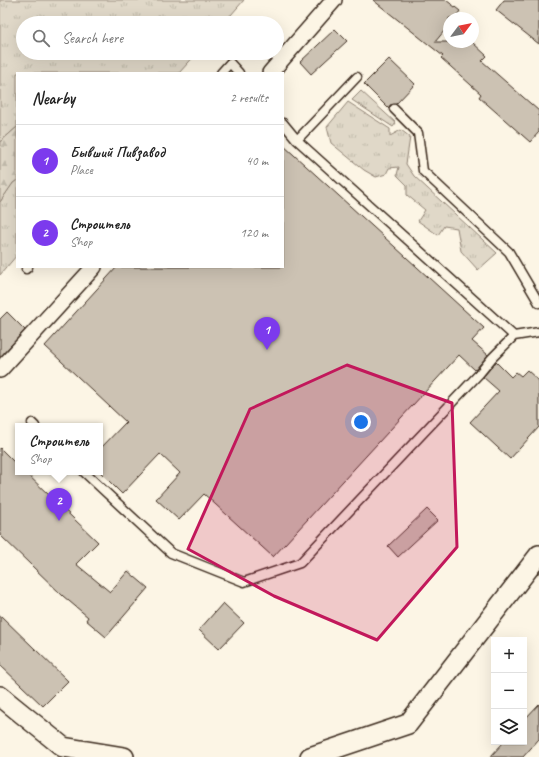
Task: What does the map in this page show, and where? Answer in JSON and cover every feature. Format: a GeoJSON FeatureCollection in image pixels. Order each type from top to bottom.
{"type":"FeatureCollection","features":[{"type":"Feature","properties":{"kind":"street"},"geometry":{"type":"LineString","coordinates":[[284,57],[334,0]]}},
{"type":"Feature","properties":{"kind":"street"},"geometry":{"type":"LineString","coordinates":[[271,72],[281,60]]}},
{"type":"Feature","properties":{"kind":"street"},"geometry":{"type":"LineString","coordinates":[[0,370],[93,268]]}},
{"type":"Feature","properties":{"kind":"street"},"geometry":{"type":"LineString","coordinates":[[310,757],[408,724],[539,555]]}},
{"type":"Feature","properties":{"kind":"street"},"geometry":{"type":"LineString","coordinates":[[0,696],[63,747],[124,757]]}},
{"type":"Feature","properties":{"kind":"lane"},"geometry":{"type":"LineString","coordinates":[[222,72],[230,63],[238,72]]}},
{"type":"Feature","properties":{"kind":"lane"},"geometry":{"type":"LineString","coordinates":[[297,140],[357,77]]}},
{"type":"Feature","properties":{"kind":"lane"},"geometry":{"type":"LineString","coordinates":[[394,109],[418,133],[423,171],[509,252],[539,302]]}},
{"type":"Feature","properties":{"kind":"lane"},"geometry":{"type":"LineString","coordinates":[[284,124],[297,140],[514,336]]}},
{"type":"Feature","properties":{"kind":"lane"},"geometry":{"type":"LineString","coordinates":[[87,475],[171,553],[244,582],[300,563],[480,374],[514,336],[539,332]]}},
{"type":"Feature","properties":{"kind":"highlighted area"},"geometry":{"type":"Polygon","coordinates":[[[347,365],[452,403],[457,547],[377,640],[274,596],[188,549],[250,409],[347,365]]]}},
{"type":"Feature","properties":{"kind":"green space"},"geometry":{"type":"Polygon","coordinates":[[[0,0],[244,0],[230,16],[16,16],[16,60],[191,60],[180,72],[16,72],[16,128],[0,142],[0,0]]]}},
{"type":"Feature","properties":{"kind":"green space"},"geometry":{"type":"Polygon","coordinates":[[[361,91],[396,123],[393,127],[352,100],[361,91]]]}},
{"type":"Feature","properties":{"kind":"green space"},"geometry":{"type":"Polygon","coordinates":[[[348,102],[390,129],[390,136],[401,130],[410,137],[406,164],[414,176],[497,253],[478,270],[461,251],[457,228],[444,226],[438,235],[418,221],[425,210],[407,195],[407,185],[397,175],[399,167],[389,168],[386,174],[376,177],[364,170],[331,143],[327,127],[348,102]]]}},
{"type":"Feature","properties":{"kind":"green space"},"geometry":{"type":"Polygon","coordinates":[[[16,128],[16,181],[0,202],[0,142],[16,128]]]}},
{"type":"Feature","properties":{"kind":"green space"},"geometry":{"type":"Polygon","coordinates":[[[16,181],[16,256],[0,275],[0,202],[16,181]]]}},
{"type":"Feature","properties":{"kind":"building"},"geometry":{"type":"Polygon","coordinates":[[[373,0],[446,0],[460,11],[443,12],[443,32],[435,42],[443,42],[443,48],[478,48],[487,56],[482,61],[539,111],[539,132],[530,142],[479,97],[481,94],[441,58],[443,56],[373,0]]]}},
{"type":"Feature","properties":{"kind":"building"},"geometry":{"type":"Polygon","coordinates":[[[504,0],[539,0],[539,44],[496,10],[504,0]]]}},
{"type":"Feature","properties":{"kind":"building"},"geometry":{"type":"Polygon","coordinates":[[[335,29],[347,41],[311,74],[300,62],[335,29]]]}},
{"type":"Feature","properties":{"kind":"building"},"geometry":{"type":"Polygon","coordinates":[[[389,59],[415,84],[396,104],[390,105],[389,109],[364,84],[389,59]]]}},
{"type":"Feature","properties":{"kind":"building"},"geometry":{"type":"Polygon","coordinates":[[[284,146],[484,328],[472,341],[488,355],[475,370],[459,355],[273,557],[204,494],[179,520],[156,499],[180,473],[160,454],[122,494],[103,475],[103,446],[126,422],[45,346],[116,268],[284,268],[284,146]]]}},
{"type":"Feature","properties":{"kind":"building"},"geometry":{"type":"Polygon","coordinates":[[[7,312],[25,330],[0,357],[0,319],[7,312]]]}},
{"type":"Feature","properties":{"kind":"building"},"geometry":{"type":"Polygon","coordinates":[[[496,362],[511,377],[516,372],[521,376],[527,370],[539,381],[539,427],[510,459],[470,422],[499,391],[483,377],[496,362]]]}},
{"type":"Feature","properties":{"kind":"building"},"geometry":{"type":"Polygon","coordinates":[[[0,448],[15,463],[15,475],[28,475],[98,542],[76,564],[110,592],[128,571],[148,588],[106,637],[86,620],[88,617],[63,596],[0,535],[0,448]]]}},
{"type":"Feature","properties":{"kind":"building"},"geometry":{"type":"Polygon","coordinates":[[[427,509],[438,520],[398,557],[388,546],[427,509]]]}},
{"type":"Feature","properties":{"kind":"building"},"geometry":{"type":"Polygon","coordinates":[[[223,603],[244,623],[219,649],[199,630],[223,603]]]}},
{"type":"Feature","properties":{"kind":"building"},"geometry":{"type":"Polygon","coordinates":[[[0,615],[68,681],[43,706],[0,665],[0,615]]]}},
{"type":"Feature","properties":{"kind":"building"},"geometry":{"type":"Polygon","coordinates":[[[539,704],[539,739],[523,757],[490,757],[501,745],[527,745],[527,717],[539,704]]]}},
{"type":"Feature","properties":{"kind":"place","name":"Бывший Пивзавод"},"geometry":{"type":"Point","coordinates":[267,350]}},
{"type":"Feature","properties":{"kind":"place","name":"Строитель"},"geometry":{"type":"Point","coordinates":[59,521]}}]}
